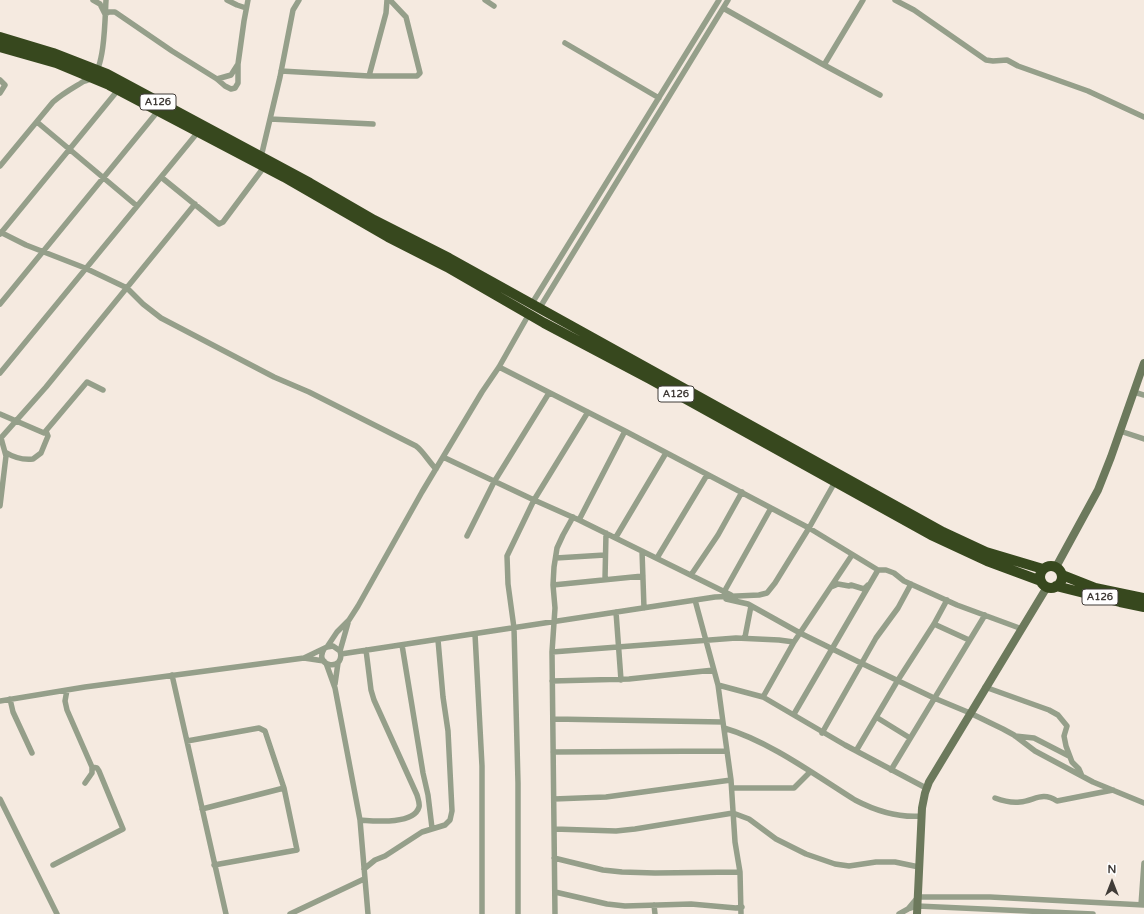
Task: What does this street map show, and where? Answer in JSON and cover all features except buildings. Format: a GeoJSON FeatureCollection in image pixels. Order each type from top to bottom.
{"type":"FeatureCollection","features":[{"type":"Feature","properties":{"kind":"highway","name":"A126"},"geometry":{"type":"LineString","coordinates":[[0,37],[53,53],[261,157],[318,193],[449,258],[643,376],[950,545],[1048,585],[1144,607]]}},
{"type":"Feature","properties":{"kind":"highway","name":"A126"},"geometry":{"type":"LineString","coordinates":[[0,47],[95,74],[118,90],[264,167],[308,186]]}},
{"type":"Feature","properties":{"kind":"highway","name":"A126"},"geometry":{"type":"LineString","coordinates":[[533,309],[659,374],[943,532],[986,552],[1043,569],[1049,566],[1056,567]]}},
{"type":"Feature","properties":{"kind":"highway"},"geometry":{"type":"LineString","coordinates":[[1043,569],[1040,575],[1048,585],[1061,582],[1062,576],[1056,567]]}},
{"type":"Feature","properties":{"kind":"highway","name":"A126"},"geometry":{"type":"LineString","coordinates":[[1062,576],[1095,588],[1144,598]]}},
{"type":"Feature","properties":{"kind":"street"},"geometry":{"type":"LineString","coordinates":[[93,0],[100,4],[105,14]]}},
{"type":"Feature","properties":{"kind":"street"},"geometry":{"type":"LineString","coordinates":[[0,166],[53,102],[63,94],[76,87],[82,81],[88,81],[95,74],[101,58],[106,0]]}},
{"type":"Feature","properties":{"kind":"street"},"geometry":{"type":"LineString","coordinates":[[227,0],[246,8]]}},
{"type":"Feature","properties":{"kind":"street"},"geometry":{"type":"LineString","coordinates":[[105,14],[115,12],[231,89],[235,88],[238,83],[238,64],[248,0]]}},
{"type":"Feature","properties":{"kind":"street"},"geometry":{"type":"LineString","coordinates":[[261,157],[281,71],[293,10],[300,0]]}},
{"type":"Feature","properties":{"kind":"street"},"geometry":{"type":"LineString","coordinates":[[281,71],[369,76],[417,76],[420,73],[406,16],[389,0]]}},
{"type":"Feature","properties":{"kind":"street"},"geometry":{"type":"LineString","coordinates":[[369,76],[389,0]]}},
{"type":"Feature","properties":{"kind":"street"},"geometry":{"type":"LineString","coordinates":[[485,0],[494,6]]}},
{"type":"Feature","properties":{"kind":"street"},"geometry":{"type":"LineString","coordinates":[[368,914],[360,820],[335,688],[322,655],[325,648],[337,632],[349,620],[443,457],[482,392],[499,367],[659,98],[720,0]]}},
{"type":"Feature","properties":{"kind":"street"},"geometry":{"type":"LineString","coordinates":[[533,309],[728,0]]}},
{"type":"Feature","properties":{"kind":"street"},"geometry":{"type":"LineString","coordinates":[[824,65],[862,0]]}},
{"type":"Feature","properties":{"kind":"street"},"geometry":{"type":"LineString","coordinates":[[894,0],[914,10],[986,60],[1007,60],[1018,66],[1088,91],[1144,117]]}},
{"type":"Feature","properties":{"kind":"street"},"geometry":{"type":"LineString","coordinates":[[723,8],[880,95]]}},
{"type":"Feature","properties":{"kind":"street"},"geometry":{"type":"LineString","coordinates":[[565,43],[659,98]]}},
{"type":"Feature","properties":{"kind":"street"},"geometry":{"type":"LineString","coordinates":[[217,79],[231,75],[238,64]]}},
{"type":"Feature","properties":{"kind":"street"},"geometry":{"type":"LineString","coordinates":[[0,80],[5,85],[0,93]]}},
{"type":"Feature","properties":{"kind":"street"},"geometry":{"type":"LineString","coordinates":[[118,90],[71,150],[1,233],[43,252],[85,268],[127,288],[143,304],[161,318],[274,377],[309,392],[416,446],[436,469]]}},
{"type":"Feature","properties":{"kind":"street"},"geometry":{"type":"LineString","coordinates":[[0,304],[158,111]]}},
{"type":"Feature","properties":{"kind":"street"},"geometry":{"type":"LineString","coordinates":[[270,119],[373,124]]}},
{"type":"Feature","properties":{"kind":"street"},"geometry":{"type":"LineString","coordinates":[[37,122],[137,206]]}},
{"type":"Feature","properties":{"kind":"street"},"geometry":{"type":"LineString","coordinates":[[0,373],[198,132]]}},
{"type":"Feature","properties":{"kind":"street"},"geometry":{"type":"LineString","coordinates":[[161,177],[219,224],[223,222],[264,167]]}},
{"type":"Feature","properties":{"kind":"street"},"geometry":{"type":"LineString","coordinates":[[0,506],[6,456],[0,439],[46,387],[195,204]]}},
{"type":"Feature","properties":{"kind":"street"},"geometry":{"type":"LineString","coordinates":[[1056,567],[1098,490],[1144,363]]}},
{"type":"Feature","properties":{"kind":"street"},"geometry":{"type":"LineString","coordinates":[[499,367],[810,528],[852,555],[868,562],[878,570],[886,570],[894,573],[911,584],[947,600],[1022,629]]}},
{"type":"Feature","properties":{"kind":"street"},"geometry":{"type":"LineString","coordinates":[[0,414],[40,432],[44,432],[87,382],[103,390]]}},
{"type":"Feature","properties":{"kind":"street"},"geometry":{"type":"LineString","coordinates":[[467,536],[494,482],[549,392]]}},
{"type":"Feature","properties":{"kind":"street"},"geometry":{"type":"LineString","coordinates":[[1134,392],[1144,395]]}},
{"type":"Feature","properties":{"kind":"street"},"geometry":{"type":"LineString","coordinates":[[518,914],[518,783],[514,628],[508,584],[507,556],[534,500],[588,412]]}},
{"type":"Feature","properties":{"kind":"street"},"geometry":{"type":"LineString","coordinates":[[5,452],[9,455],[20,458],[33,459],[42,453],[48,436],[46,431]]}},
{"type":"Feature","properties":{"kind":"street"},"geometry":{"type":"LineString","coordinates":[[579,520],[625,431]]}},
{"type":"Feature","properties":{"kind":"street"},"geometry":{"type":"LineString","coordinates":[[1120,431],[1144,439]]}},
{"type":"Feature","properties":{"kind":"street"},"geometry":{"type":"LineString","coordinates":[[616,538],[666,453]]}},
{"type":"Feature","properties":{"kind":"street"},"geometry":{"type":"LineString","coordinates":[[443,457],[494,482],[606,532],[732,596]]}},
{"type":"Feature","properties":{"kind":"street"},"geometry":{"type":"LineString","coordinates":[[657,558],[707,475]]}},
{"type":"Feature","properties":{"kind":"street"},"geometry":{"type":"LineString","coordinates":[[304,658],[325,648],[333,646],[341,653],[366,650],[715,596],[759,595],[767,593],[810,528],[835,482]]}},
{"type":"Feature","properties":{"kind":"street"},"geometry":{"type":"LineString","coordinates":[[691,575],[718,534],[742,492]]}},
{"type":"Feature","properties":{"kind":"street"},"geometry":{"type":"LineString","coordinates":[[724,592],[771,508]]}},
{"type":"Feature","properties":{"kind":"street"},"geometry":{"type":"LineString","coordinates":[[555,914],[552,652],[555,608],[553,585],[557,548],[573,517]]}},
{"type":"Feature","properties":{"kind":"street"},"geometry":{"type":"LineString","coordinates":[[605,579],[606,532]]}},
{"type":"Feature","properties":{"kind":"street"},"geometry":{"type":"LineString","coordinates":[[642,551],[644,608]]}},
{"type":"Feature","properties":{"kind":"street"},"geometry":{"type":"LineString","coordinates":[[556,558],[605,555]]}},
{"type":"Feature","properties":{"kind":"street"},"geometry":{"type":"LineString","coordinates":[[763,697],[794,642],[852,555]]}},
{"type":"Feature","properties":{"kind":"street"},"geometry":{"type":"LineString","coordinates":[[830,589],[838,584],[851,585],[864,590],[878,570]]}},
{"type":"Feature","properties":{"kind":"street"},"geometry":{"type":"LineString","coordinates":[[794,714],[878,570]]}},
{"type":"Feature","properties":{"kind":"street"},"geometry":{"type":"LineString","coordinates":[[553,585],[643,576]]}},
{"type":"Feature","properties":{"kind":"street"},"geometry":{"type":"LineString","coordinates":[[822,733],[861,663],[876,638],[898,608],[911,584]]}},
{"type":"Feature","properties":{"kind":"street"},"geometry":{"type":"LineString","coordinates":[[917,910],[922,816],[924,793],[926,788],[935,770],[1048,585]]}},
{"type":"Feature","properties":{"kind":"street"},"geometry":{"type":"LineString","coordinates":[[715,596],[751,606],[800,633],[934,698],[970,713],[1015,736],[1035,751],[1082,776],[1144,803]]}},
{"type":"Feature","properties":{"kind":"street"},"geometry":{"type":"LineString","coordinates":[[695,600],[718,685],[724,725],[732,788],[735,842],[740,872],[742,914]]}},
{"type":"Feature","properties":{"kind":"street"},"geometry":{"type":"LineString","coordinates":[[856,751],[898,680],[934,624],[947,600]]}},
{"type":"Feature","properties":{"kind":"street"},"geometry":{"type":"LineString","coordinates":[[745,637],[751,606]]}},
{"type":"Feature","properties":{"kind":"street"},"geometry":{"type":"LineString","coordinates":[[616,612],[620,680]]}},
{"type":"Feature","properties":{"kind":"street"},"geometry":{"type":"LineString","coordinates":[[891,770],[985,615]]}},
{"type":"Feature","properties":{"kind":"street"},"geometry":{"type":"LineString","coordinates":[[335,688],[338,663],[340,661],[349,620]]}},
{"type":"Feature","properties":{"kind":"street"},"geometry":{"type":"LineString","coordinates":[[934,624],[969,640]]}},
{"type":"Feature","properties":{"kind":"street"},"geometry":{"type":"LineString","coordinates":[[475,634],[482,766],[482,914]]}},
{"type":"Feature","properties":{"kind":"street"},"geometry":{"type":"LineString","coordinates":[[552,652],[745,637],[794,642]]}},
{"type":"Feature","properties":{"kind":"street"},"geometry":{"type":"LineString","coordinates":[[364,869],[375,860],[422,832],[445,825],[450,820],[452,811],[448,730],[443,697],[438,640]]}},
{"type":"Feature","properties":{"kind":"street"},"geometry":{"type":"LineString","coordinates":[[402,645],[428,795],[432,828]]}},
{"type":"Feature","properties":{"kind":"street"},"geometry":{"type":"LineString","coordinates":[[360,820],[401,820],[412,816],[420,806],[417,795],[374,700],[371,690],[366,650]]}},
{"type":"Feature","properties":{"kind":"street"},"geometry":{"type":"LineString","coordinates":[[0,701],[172,675],[304,658],[325,662],[332,665],[338,663]]}},
{"type":"Feature","properties":{"kind":"street"},"geometry":{"type":"LineString","coordinates":[[552,681],[620,680],[714,670]]}},
{"type":"Feature","properties":{"kind":"street"},"geometry":{"type":"LineString","coordinates":[[172,675],[226,914]]}},
{"type":"Feature","properties":{"kind":"street"},"geometry":{"type":"LineString","coordinates":[[718,685],[763,697],[794,714],[822,733],[926,788]]}},
{"type":"Feature","properties":{"kind":"street"},"geometry":{"type":"LineString","coordinates":[[985,688],[1049,710],[1058,715],[1066,726],[1064,736],[1069,756],[1072,762],[1079,769],[1082,776]]}},
{"type":"Feature","properties":{"kind":"street"},"geometry":{"type":"LineString","coordinates":[[67,690],[65,701],[67,710],[92,767],[92,773],[84,783]]}},
{"type":"Feature","properties":{"kind":"street"},"geometry":{"type":"LineString","coordinates":[[10,700],[13,712],[32,753]]}},
{"type":"Feature","properties":{"kind":"street"},"geometry":{"type":"LineString","coordinates":[[876,717],[910,738]]}},
{"type":"Feature","properties":{"kind":"street"},"geometry":{"type":"LineString","coordinates":[[553,719],[724,725],[767,746],[870,808],[894,815],[910,817],[922,816]]}},
{"type":"Feature","properties":{"kind":"street"},"geometry":{"type":"LineString","coordinates":[[187,742],[259,728],[265,731],[284,788],[297,850],[214,865]]}},
{"type":"Feature","properties":{"kind":"street"},"geometry":{"type":"LineString","coordinates":[[1015,736],[1034,738],[1069,756]]}},
{"type":"Feature","properties":{"kind":"street"},"geometry":{"type":"LineString","coordinates":[[553,752],[727,751]]}},
{"type":"Feature","properties":{"kind":"street"},"geometry":{"type":"LineString","coordinates":[[53,865],[123,829],[99,771],[97,768],[92,767]]}},
{"type":"Feature","properties":{"kind":"street"},"geometry":{"type":"LineString","coordinates":[[732,788],[794,788],[810,772]]}},
{"type":"Feature","properties":{"kind":"street"},"geometry":{"type":"LineString","coordinates":[[554,799],[588,799],[731,780]]}},
{"type":"Feature","properties":{"kind":"street"},"geometry":{"type":"LineString","coordinates":[[202,809],[284,788]]}},
{"type":"Feature","properties":{"kind":"street"},"geometry":{"type":"LineString","coordinates":[[995,798],[1010,802],[1021,802],[1032,798],[1045,797],[1053,798],[1057,801],[1114,790]]}},
{"type":"Feature","properties":{"kind":"street"},"geometry":{"type":"LineString","coordinates":[[0,799],[57,914]]}},
{"type":"Feature","properties":{"kind":"street"},"geometry":{"type":"LineString","coordinates":[[554,829],[616,831],[733,813],[749,819],[776,840],[806,854],[834,864],[849,866],[876,862],[895,862],[919,867]]}},
{"type":"Feature","properties":{"kind":"street"},"geometry":{"type":"LineString","coordinates":[[554,858],[604,870],[622,872],[740,872]]}},
{"type":"Feature","properties":{"kind":"street"},"geometry":{"type":"LineString","coordinates":[[918,897],[990,897],[1143,905],[1144,863]]}},
{"type":"Feature","properties":{"kind":"street"},"geometry":{"type":"LineString","coordinates":[[290,914],[364,878]]}},
{"type":"Feature","properties":{"kind":"street"},"geometry":{"type":"LineString","coordinates":[[555,892],[607,904],[625,906],[691,904],[736,908],[742,907]]}},
{"type":"Feature","properties":{"kind":"street"},"geometry":{"type":"LineString","coordinates":[[899,914],[908,909],[918,897]]}},
{"type":"Feature","properties":{"kind":"street"},"geometry":{"type":"LineString","coordinates":[[654,905],[656,914]]}},
{"type":"Feature","properties":{"kind":"street"},"geometry":{"type":"LineString","coordinates":[[908,909],[1093,914]]}}]}
